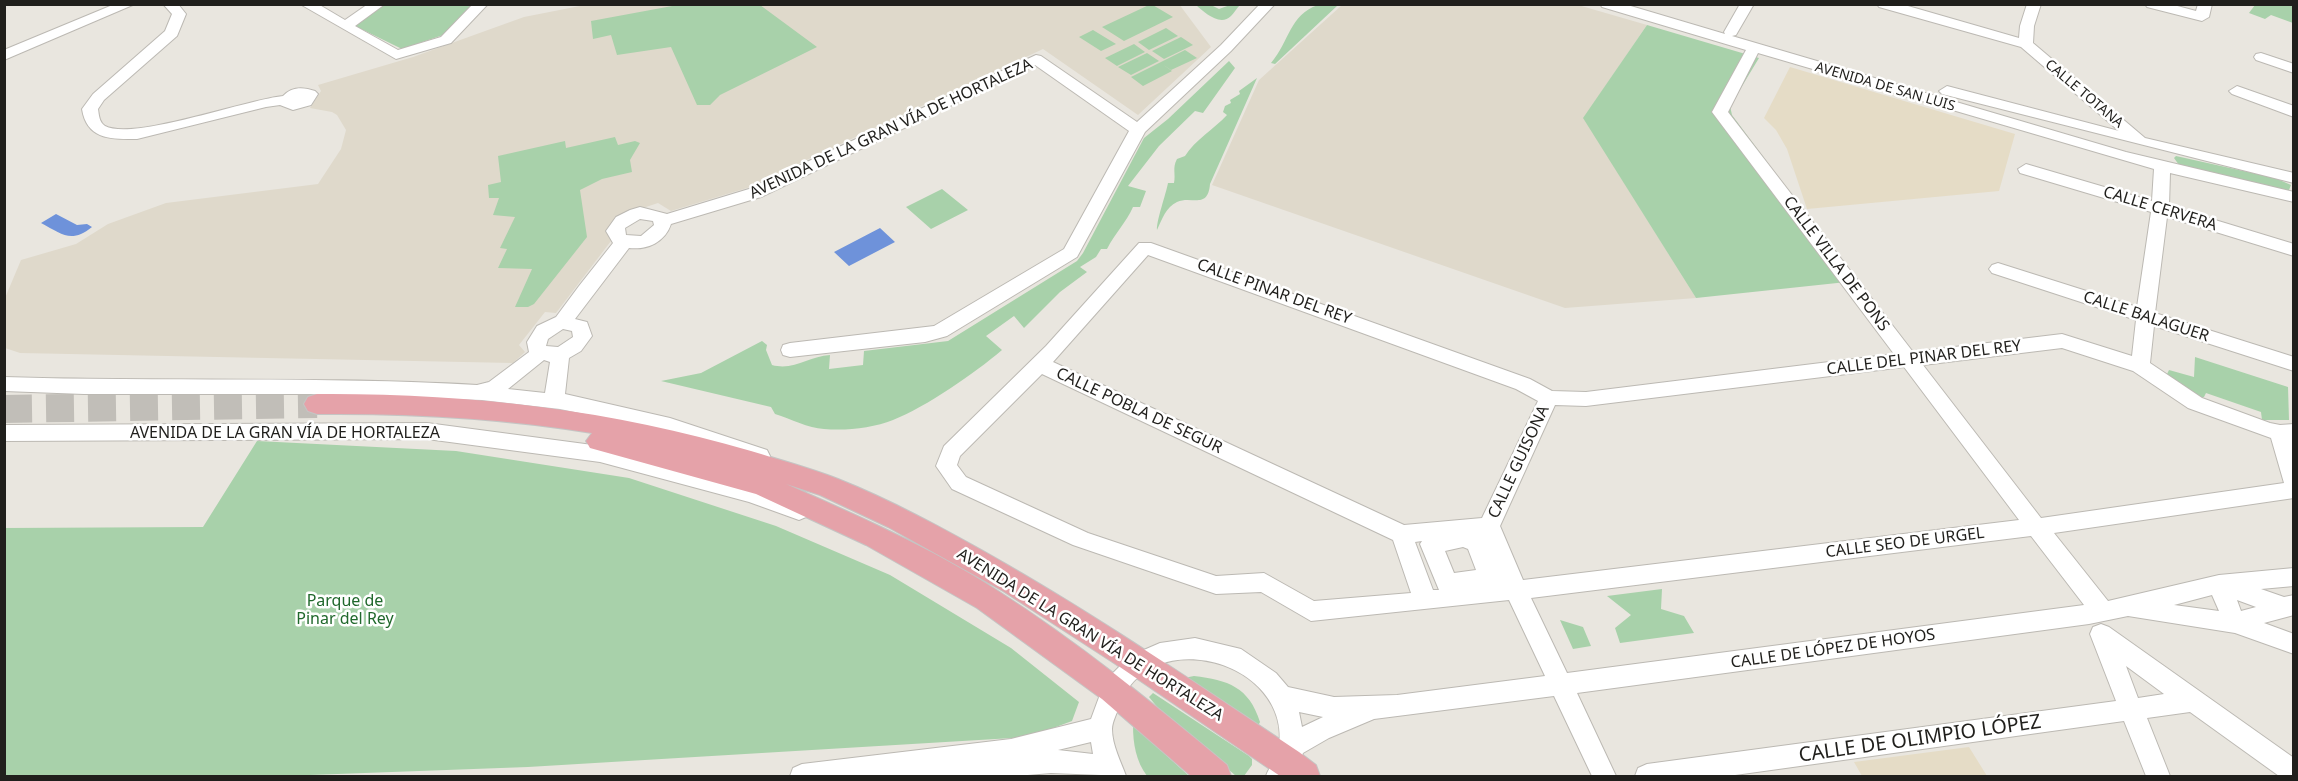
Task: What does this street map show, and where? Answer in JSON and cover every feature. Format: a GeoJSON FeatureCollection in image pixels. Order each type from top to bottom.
{"type":"FeatureCollection","features":[{"type":"Feature","properties":{"kind":"main road","name":"AVENIDA DE LA GRAN VÍA DE HORTALEZA"},"geometry":{"type":"LineString","coordinates":[[1215,777],[1113,689],[987,599],[876,537],[763,485],[615,444],[506,426],[315,408],[384,403],[492,408],[566,418],[660,435],[747,460],[836,490],[939,540],[995,571],[1138,663],[1290,766]]}},
{"type":"Feature","properties":{"kind":"street"},"geometry":{"type":"LineString","coordinates":[[4,56],[128,4]]}},
{"type":"Feature","properties":{"kind":"street"},"geometry":{"type":"LineString","coordinates":[[170,4],[179,14],[172,33],[98,97],[90,109],[92,121],[99,129],[135,134],[166,129],[262,101],[286,100]]}},
{"type":"Feature","properties":{"kind":"street"},"geometry":{"type":"LineString","coordinates":[[307,4],[396,55],[446,40],[481,4]]}},
{"type":"Feature","properties":{"kind":"street"},"geometry":{"type":"LineString","coordinates":[[345,26],[378,4]]}},
{"type":"Feature","properties":{"kind":"street"},"geometry":{"type":"LineString","coordinates":[[790,350],[925,335],[940,331],[1071,253],[1138,130],[1226,48],[1268,4]]}},
{"type":"Feature","properties":{"kind":"street","name":"AVENIDA DE SAN LUIS"},"geometry":{"type":"LineString","coordinates":[[1608,4],[2163,167],[2294,196]]}},
{"type":"Feature","properties":{"kind":"street","name":"AVENIDA DE SAN LUIS"},"geometry":{"type":"LineString","coordinates":[[1636,4],[1839,64],[2294,178]]}},
{"type":"Feature","properties":{"kind":"street"},"geometry":{"type":"LineString","coordinates":[[1731,32],[1747,4]]}},
{"type":"Feature","properties":{"kind":"street"},"geometry":{"type":"LineString","coordinates":[[1884,4],[2026,44],[2027,26],[2034,4]]}},
{"type":"Feature","properties":{"kind":"street"},"geometry":{"type":"LineString","coordinates":[[2152,4],[2202,17],[2205,4]]}},
{"type":"Feature","properties":{"kind":"street","name":"CALLE TOTANA"},"geometry":{"type":"LineString","coordinates":[[2026,44],[2143,142]]}},
{"type":"Feature","properties":{"kind":"street","name":"CALLE VILLA DE PONS"},"geometry":{"type":"LineString","coordinates":[[1751,53],[1720,112],[2036,527],[2096,613],[2102,636],[2158,777]]}},
{"type":"Feature","properties":{"kind":"street"},"geometry":{"type":"LineString","coordinates":[[2261,57],[2294,69]]}},
{"type":"Feature","properties":{"kind":"street","name":"AVENIDA DE LA GRAN VÍA DE HORTALEZA"},"geometry":{"type":"LineString","coordinates":[[663,221],[755,194],[1036,59],[1138,130]]}},
{"type":"Feature","properties":{"kind":"street"},"geometry":{"type":"LineString","coordinates":[[2237,91],[2294,112]]}},
{"type":"Feature","properties":{"kind":"street","name":"AVENIDA DE SAN LUIS"},"geometry":{"type":"LineString","coordinates":[[2143,142],[2162,151],[2166,160],[2163,167]]}},
{"type":"Feature","properties":{"kind":"street"},"geometry":{"type":"LineString","coordinates":[[2140,366],[2163,167]]}},
{"type":"Feature","properties":{"kind":"street","name":"CALLE CERVERA"},"geometry":{"type":"LineString","coordinates":[[2026,169],[2294,250]]}},
{"type":"Feature","properties":{"kind":"street"},"geometry":{"type":"LineString","coordinates":[[647,213],[660,217],[663,221],[662,229],[653,237],[629,242],[619,239],[615,231],[616,226],[626,218],[647,213]]}},
{"type":"Feature","properties":{"kind":"street"},"geometry":{"type":"LineString","coordinates":[[567,404],[554,397],[558,382],[551,353],[536,346],[540,334],[547,328],[569,323],[594,294],[629,242]]}},
{"type":"Feature","properties":{"kind":"street","name":"CALLE PINAR DEL REY"},"geometry":{"type":"LineString","coordinates":[[1039,364],[1145,246],[1523,384],[1549,398]]}},
{"type":"Feature","properties":{"kind":"street","name":"CALLE BALAGUER"},"geometry":{"type":"LineString","coordinates":[[1998,269],[2294,364]]}},
{"type":"Feature","properties":{"kind":"street","name":"AVENIDA DE LA GRAN VÍA DE HORTALEZA"},"geometry":{"type":"LineString","coordinates":[[475,392],[495,388],[551,353],[576,347],[581,342],[583,331],[569,323]]}},
{"type":"Feature","properties":{"kind":"street","name":"CALLE DEL PINAR DEL REY"},"geometry":{"type":"LineString","coordinates":[[1549,398],[1586,399],[2062,341],[2140,366],[2195,403],[2287,432]]}},
{"type":"Feature","properties":{"kind":"street","name":"CALLE POBLA DE SEGUR"},"geometry":{"type":"LineString","coordinates":[[1402,534],[1039,364],[951,452],[946,466],[959,483],[1081,539],[1216,585],[1264,582],[1311,611],[1425,601]]}},
{"type":"Feature","properties":{"kind":"street","name":"AVENIDA DE LA GRAN VÍA DE HORTALEZA"},"geometry":{"type":"LineString","coordinates":[[4,384],[369,387],[475,392],[567,404],[638,417],[708,436],[773,461],[836,490]]}},
{"type":"Feature","properties":{"kind":"street","name":"CALLE GUISONA"},"geometry":{"type":"LineString","coordinates":[[1488,526],[1549,398]]}},
{"type":"Feature","properties":{"kind":"street","name":"AVENIDA DE LA GRAN VÍA DE HORTALEZA"},"geometry":{"type":"LineString","coordinates":[[4,433],[428,431],[600,454],[751,495],[876,537]]}},
{"type":"Feature","properties":{"kind":"street"},"geometry":{"type":"LineString","coordinates":[[2287,432],[2294,483]]}},
{"type":"Feature","properties":{"kind":"street","name":"CALLE SEO DE URGEL"},"geometry":{"type":"LineString","coordinates":[[1425,601],[2036,527],[2294,490]]}},
{"type":"Feature","properties":{"kind":"street"},"geometry":{"type":"LineString","coordinates":[[1425,601],[1402,534],[1488,526],[1544,654],[1562,685],[1604,777]]}},
{"type":"Feature","properties":{"kind":"street"},"geometry":{"type":"LineString","coordinates":[[1467,538],[1475,539],[1490,577],[1447,584],[1431,544],[1467,538]]}},
{"type":"Feature","properties":{"kind":"street","name":"CALLE DE LÓPEZ DE HOYOS"},"geometry":{"type":"LineString","coordinates":[[1280,695],[1321,706],[1371,709],[2096,613],[2219,584],[2294,577]]}},
{"type":"Feature","properties":{"kind":"street"},"geometry":{"type":"LineString","coordinates":[[2219,584],[2290,608]]}},
{"type":"Feature","properties":{"kind":"street"},"geometry":{"type":"LineString","coordinates":[[2219,584],[2235,623]]}},
{"type":"Feature","properties":{"kind":"street"},"geometry":{"type":"LineString","coordinates":[[2126,607],[2235,623],[2294,644]]}},
{"type":"Feature","properties":{"kind":"street"},"geometry":{"type":"LineString","coordinates":[[2235,623],[2290,608]]}},
{"type":"Feature","properties":{"kind":"street"},"geometry":{"type":"LineString","coordinates":[[2102,636],[2294,773]]}},
{"type":"Feature","properties":{"kind":"street"},"geometry":{"type":"LineString","coordinates":[[1112,774],[1100,728],[1113,689],[1138,663],[1160,653],[1195,648],[1233,656],[1268,680],[1280,695],[1289,717],[1290,766]]}},
{"type":"Feature","properties":{"kind":"street","name":"CALLE DE OLIMPIO LÓPEZ"},"geometry":{"type":"LineString","coordinates":[[1647,777],[1682,774],[2193,701]]}},
{"type":"Feature","properties":{"kind":"street","name":"CALLE DE LÓPEZ DE HOYOS"},"geometry":{"type":"LineString","coordinates":[[1290,766],[1320,730],[1371,709]]}},
{"type":"Feature","properties":{"kind":"street"},"geometry":{"type":"LineString","coordinates":[[912,777],[961,768],[1011,750],[1100,728]]}},
{"type":"Feature","properties":{"kind":"street"},"geometry":{"type":"LineString","coordinates":[[802,777],[1051,761],[1086,763],[1112,774]]}},
{"type":"Feature","properties":{"kind":"shaded area"},"geometry":{"type":"Polygon","coordinates":[[[590,4],[1179,4],[1211,47],[1138,115],[1043,49],[747,188],[671,211],[658,203],[628,213],[610,227],[611,241],[556,313],[545,312],[519,345],[525,352],[513,363],[20,353],[5,348],[5,298],[21,260],[76,244],[108,224],[166,203],[318,184],[341,149],[346,130],[337,115],[310,108],[321,91],[318,85],[413,57],[524,17],[590,4]]]}},
{"type":"Feature","properties":{"kind":"shaded area"},"geometry":{"type":"Polygon","coordinates":[[[1342,5],[1578,5],[1647,25],[1584,118],[1696,298],[1565,308],[1212,185],[1259,80],[1342,5]]]}},
{"type":"Feature","properties":{"kind":"shaded area"},"geometry":{"type":"Polygon","coordinates":[[[1790,67],[2015,134],[1999,191],[1807,209],[1787,149],[1776,130],[1764,118],[1790,67]]]}},
{"type":"Feature","properties":{"kind":"shaded area"},"geometry":{"type":"Polygon","coordinates":[[[1969,747],[1987,776],[1862,776],[1854,762],[1969,747]]]}},
{"type":"Feature","properties":{"kind":"green space"},"geometry":{"type":"Polygon","coordinates":[[[683,4],[760,5],[817,47],[720,95],[710,105],[697,105],[671,47],[617,55],[611,35],[593,39],[591,21],[683,4]]]}},
{"type":"Feature","properties":{"kind":"green space"},"geometry":{"type":"Polygon","coordinates":[[[1151,4],[1173,17],[1124,41],[1102,27],[1151,4]]]}},
{"type":"Feature","properties":{"kind":"green space"},"geometry":{"type":"Polygon","coordinates":[[[383,5],[474,5],[443,35],[402,49],[353,25],[383,5]]]}},
{"type":"Feature","properties":{"kind":"green space"},"geometry":{"type":"Polygon","coordinates":[[[1196,5],[1211,5],[1219,9],[1230,5],[1240,5],[1231,16],[1222,20],[1212,17],[1196,5]]]}},
{"type":"Feature","properties":{"kind":"green space"},"geometry":{"type":"Polygon","coordinates":[[[1318,5],[1337,6],[1275,64],[1271,63],[1295,22],[1308,9],[1318,5]]]}},
{"type":"Feature","properties":{"kind":"green space"},"geometry":{"type":"Polygon","coordinates":[[[2255,5],[2293,5],[2293,23],[2271,15],[2265,19],[2249,13],[2255,5]]]}},
{"type":"Feature","properties":{"kind":"green space"},"geometry":{"type":"Polygon","coordinates":[[[1647,25],[1759,58],[1730,106],[1732,115],[1856,281],[1696,298],[1583,118],[1647,25]]]}},
{"type":"Feature","properties":{"kind":"green space"},"geometry":{"type":"Polygon","coordinates":[[[1166,28],[1178,36],[1149,50],[1138,42],[1166,28]]]}},
{"type":"Feature","properties":{"kind":"green space"},"geometry":{"type":"Polygon","coordinates":[[[1093,30],[1116,44],[1101,51],[1079,37],[1093,30]]]}},
{"type":"Feature","properties":{"kind":"green space"},"geometry":{"type":"Polygon","coordinates":[[[1181,37],[1193,45],[1164,59],[1152,51],[1181,37]]]}},
{"type":"Feature","properties":{"kind":"green space"},"geometry":{"type":"Polygon","coordinates":[[[1134,44],[1145,52],[1117,66],[1105,58],[1134,44]]]}},
{"type":"Feature","properties":{"kind":"green space"},"geometry":{"type":"Polygon","coordinates":[[[1185,50],[1197,58],[1171,70],[1162,64],[1172,71],[1143,86],[1131,77],[1185,50]]]}},
{"type":"Feature","properties":{"kind":"green space"},"geometry":{"type":"Polygon","coordinates":[[[1147,53],[1159,61],[1131,75],[1118,67],[1147,53]]]}},
{"type":"Feature","properties":{"kind":"green space"},"geometry":{"type":"Polygon","coordinates":[[[1229,61],[1235,68],[1203,113],[1195,111],[1159,146],[1128,186],[1146,191],[1140,207],[1133,207],[1107,249],[1101,249],[1096,257],[1080,267],[1087,272],[1060,292],[1024,328],[1014,316],[986,336],[1002,350],[964,379],[920,407],[877,425],[832,430],[806,425],[775,414],[771,407],[661,381],[701,373],[762,341],[767,345],[766,350],[772,365],[794,365],[830,355],[829,369],[863,365],[864,351],[948,341],[1077,261],[1144,138],[1168,119],[1229,61]]]}},
{"type":"Feature","properties":{"kind":"green space"},"geometry":{"type":"Polygon","coordinates":[[[1257,78],[1206,197],[1198,200],[1182,200],[1173,204],[1157,230],[1168,183],[1174,183],[1177,159],[1185,156],[1227,115],[1223,112],[1225,106],[1240,94],[1239,91],[1257,78]]]}},
{"type":"Feature","properties":{"kind":"green space"},"geometry":{"type":"Polygon","coordinates":[[[615,137],[618,145],[635,141],[640,143],[630,160],[632,172],[602,179],[580,190],[587,237],[534,304],[528,307],[515,307],[532,269],[498,268],[507,249],[500,248],[515,217],[493,215],[499,198],[489,198],[488,185],[501,182],[498,156],[565,141],[566,148],[615,137]]]}},
{"type":"Feature","properties":{"kind":"green space"},"geometry":{"type":"Polygon","coordinates":[[[2176,156],[2275,178],[2291,185],[2289,190],[2285,191],[2179,165],[2174,158],[2176,156]]]}},
{"type":"Feature","properties":{"kind":"green space"},"geometry":{"type":"Polygon","coordinates":[[[942,189],[968,210],[931,229],[906,207],[942,189]]]}},
{"type":"Feature","properties":{"kind":"green space"},"geometry":{"type":"Polygon","coordinates":[[[2195,357],[2288,387],[2289,420],[2262,420],[2261,412],[2206,393],[2204,397],[2201,397],[2166,376],[2169,370],[2194,377],[2195,357]]]}},
{"type":"Feature","properties":{"kind":"green space","name":"Parque de Pinar del Rey"},"geometry":{"type":"Polygon","coordinates":[[[257,441],[456,451],[629,478],[776,526],[890,575],[1011,648],[1079,702],[1072,721],[1029,737],[528,767],[283,776],[5,776],[4,528],[203,527],[257,441]]]}},
{"type":"Feature","properties":{"kind":"green space"},"geometry":{"type":"Polygon","coordinates":[[[1662,589],[1661,609],[1684,616],[1694,633],[1620,643],[1615,628],[1631,615],[1607,596],[1662,589]]]}},
{"type":"Feature","properties":{"kind":"green space"},"geometry":{"type":"Polygon","coordinates":[[[1560,620],[1583,627],[1591,646],[1573,649],[1560,620]]]}},
{"type":"Feature","properties":{"kind":"green space"},"geometry":{"type":"Polygon","coordinates":[[[1194,676],[1217,680],[1236,687],[1250,701],[1260,722],[1258,726],[1184,678],[1194,676]]]}},
{"type":"Feature","properties":{"kind":"green space"},"geometry":{"type":"Polygon","coordinates":[[[1153,693],[1249,756],[1252,759],[1252,765],[1244,776],[1236,776],[1158,708],[1149,697],[1153,693]]]}},
{"type":"Feature","properties":{"kind":"green space"},"geometry":{"type":"Polygon","coordinates":[[[1133,725],[1189,776],[1147,776],[1136,752],[1133,725]]]}},
{"type":"Feature","properties":{"kind":"water"},"geometry":{"type":"Polygon","coordinates":[[[56,214],[77,225],[87,224],[92,227],[78,235],[66,236],[41,223],[56,214]]]}},
{"type":"Feature","properties":{"kind":"water"},"geometry":{"type":"Polygon","coordinates":[[[880,228],[895,242],[849,266],[834,252],[880,228]]]}},
{"type":"Feature","properties":{"kind":"tunnel"},"geometry":{"type":"LineString","coordinates":[[4,409],[317,404]]}}]}
